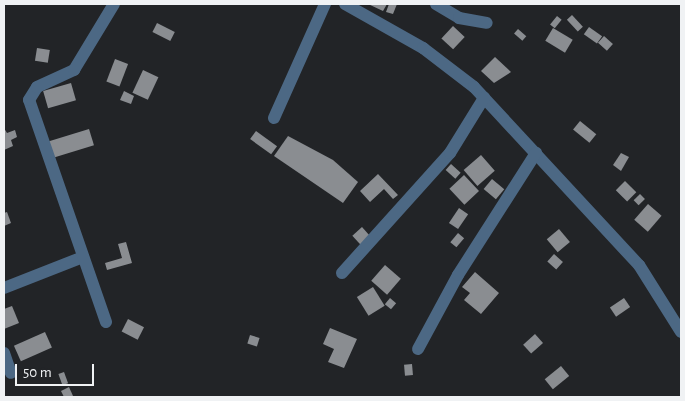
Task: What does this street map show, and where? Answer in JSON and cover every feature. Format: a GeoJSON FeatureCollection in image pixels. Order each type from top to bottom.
{"type":"FeatureCollection","features":[{"type":"Feature","properties":{"kind":"street"},"geometry":{"type":"LineString","coordinates":[[106,322],[29,100],[37,88],[74,70],[114,4]]}},
{"type":"Feature","properties":{"kind":"street"},"geometry":{"type":"LineString","coordinates":[[274,118],[325,4]]}},
{"type":"Feature","properties":{"kind":"street"},"geometry":{"type":"LineString","coordinates":[[345,4],[422,48],[484,98],[639,265],[681,332]]}},
{"type":"Feature","properties":{"kind":"street"},"geometry":{"type":"LineString","coordinates":[[436,4],[458,18],[487,23]]}},
{"type":"Feature","properties":{"kind":"street"},"geometry":{"type":"LineString","coordinates":[[342,273],[450,153],[484,98]]}},
{"type":"Feature","properties":{"kind":"street"},"geometry":{"type":"LineString","coordinates":[[418,349],[458,275],[536,153]]}},
{"type":"Feature","properties":{"kind":"street"},"geometry":{"type":"LineString","coordinates":[[4,288],[83,257]]}},
{"type":"Feature","properties":{"kind":"street"},"geometry":{"type":"LineString","coordinates":[[4,352],[11,373]]}},
{"type":"Feature","properties":{"kind":"building"},"geometry":{"type":"Polygon","coordinates":[[[368,4],[387,4],[383,11],[368,4]]]}},
{"type":"Feature","properties":{"kind":"building"},"geometry":{"type":"Polygon","coordinates":[[[389,4],[397,4],[393,14],[386,12],[389,4]]]}},
{"type":"Feature","properties":{"kind":"building"},"geometry":{"type":"Polygon","coordinates":[[[572,15],[583,27],[578,31],[567,20],[572,15]]]}},
{"type":"Feature","properties":{"kind":"building"},"geometry":{"type":"Polygon","coordinates":[[[557,16],[562,20],[555,28],[550,25],[557,16]]]}},
{"type":"Feature","properties":{"kind":"building"},"geometry":{"type":"Polygon","coordinates":[[[157,23],[175,32],[170,41],[152,32],[157,23]]]}},
{"type":"Feature","properties":{"kind":"building"},"geometry":{"type":"Polygon","coordinates":[[[453,26],[465,37],[453,49],[441,38],[453,26]]]}},
{"type":"Feature","properties":{"kind":"building"},"geometry":{"type":"Polygon","coordinates":[[[589,27],[602,36],[597,44],[584,34],[589,27]]]}},
{"type":"Feature","properties":{"kind":"building"},"geometry":{"type":"Polygon","coordinates":[[[553,28],[573,40],[565,53],[545,41],[553,28]]]}},
{"type":"Feature","properties":{"kind":"building"},"geometry":{"type":"Polygon","coordinates":[[[518,29],[526,36],[522,41],[514,34],[518,29]]]}},
{"type":"Feature","properties":{"kind":"building"},"geometry":{"type":"Polygon","coordinates":[[[604,36],[613,44],[607,51],[598,43],[604,36]]]}},
{"type":"Feature","properties":{"kind":"building"},"geometry":{"type":"Polygon","coordinates":[[[37,48],[50,50],[48,63],[35,61],[37,48]]]}},
{"type":"Feature","properties":{"kind":"building"},"geometry":{"type":"Polygon","coordinates":[[[495,57],[511,72],[494,83],[481,71],[495,57]]]}},
{"type":"Feature","properties":{"kind":"building"},"geometry":{"type":"Polygon","coordinates":[[[115,59],[128,64],[119,86],[106,81],[115,59]]]}},
{"type":"Feature","properties":{"kind":"building"},"geometry":{"type":"Polygon","coordinates":[[[143,70],[158,77],[148,100],[132,93],[143,70]]]}},
{"type":"Feature","properties":{"kind":"building"},"geometry":{"type":"Polygon","coordinates":[[[71,83],[76,100],[48,108],[43,91],[71,83]]]}},
{"type":"Feature","properties":{"kind":"building"},"geometry":{"type":"Polygon","coordinates":[[[124,91],[134,96],[131,104],[120,100],[124,91]]]}},
{"type":"Feature","properties":{"kind":"building"},"geometry":{"type":"Polygon","coordinates":[[[580,121],[596,134],[589,143],[573,130],[580,121]]]}},
{"type":"Feature","properties":{"kind":"building"},"geometry":{"type":"Polygon","coordinates":[[[4,128],[7,133],[15,130],[17,137],[11,140],[13,146],[4,150],[4,128]]]}},
{"type":"Feature","properties":{"kind":"building"},"geometry":{"type":"Polygon","coordinates":[[[89,129],[94,145],[50,159],[45,142],[89,129]]]}},
{"type":"Feature","properties":{"kind":"building"},"geometry":{"type":"Polygon","coordinates":[[[256,131],[277,146],[271,154],[250,139],[256,131]]]}},
{"type":"Feature","properties":{"kind":"building"},"geometry":{"type":"Polygon","coordinates":[[[288,136],[333,160],[358,182],[343,203],[274,156],[288,136]]]}},
{"type":"Feature","properties":{"kind":"building"},"geometry":{"type":"Polygon","coordinates":[[[621,153],[629,157],[621,171],[613,165],[621,153]]]}},
{"type":"Feature","properties":{"kind":"building"},"geometry":{"type":"Polygon","coordinates":[[[481,155],[495,171],[477,186],[464,170],[481,155]]]}},
{"type":"Feature","properties":{"kind":"building"},"geometry":{"type":"Polygon","coordinates":[[[451,164],[461,173],[455,179],[446,170],[451,164]]]}},
{"type":"Feature","properties":{"kind":"building"},"geometry":{"type":"Polygon","coordinates":[[[378,174],[398,195],[393,199],[384,189],[370,202],[360,191],[378,174]]]}},
{"type":"Feature","properties":{"kind":"building"},"geometry":{"type":"Polygon","coordinates":[[[464,175],[479,191],[464,205],[449,189],[464,175]]]}},
{"type":"Feature","properties":{"kind":"building"},"geometry":{"type":"Polygon","coordinates":[[[492,179],[504,189],[496,199],[484,189],[492,179]]]}},
{"type":"Feature","properties":{"kind":"building"},"geometry":{"type":"Polygon","coordinates":[[[625,181],[636,192],[627,202],[616,190],[625,181]]]}},
{"type":"Feature","properties":{"kind":"building"},"geometry":{"type":"Polygon","coordinates":[[[640,194],[645,199],[639,205],[634,200],[640,194]]]}},
{"type":"Feature","properties":{"kind":"building"},"geometry":{"type":"Polygon","coordinates":[[[648,204],[662,216],[648,232],[634,220],[648,204]]]}},
{"type":"Feature","properties":{"kind":"building"},"geometry":{"type":"Polygon","coordinates":[[[459,208],[468,214],[458,229],[449,223],[459,208]]]}},
{"type":"Feature","properties":{"kind":"building"},"geometry":{"type":"Polygon","coordinates":[[[7,212],[11,223],[4,226],[4,213],[7,212]]]}},
{"type":"Feature","properties":{"kind":"building"},"geometry":{"type":"Polygon","coordinates":[[[362,227],[370,236],[360,245],[352,236],[362,227]]]}},
{"type":"Feature","properties":{"kind":"building"},"geometry":{"type":"Polygon","coordinates":[[[559,229],[570,242],[558,252],[547,239],[559,229]]]}},
{"type":"Feature","properties":{"kind":"building"},"geometry":{"type":"Polygon","coordinates":[[[458,233],[464,238],[456,247],[450,242],[458,233]]]}},
{"type":"Feature","properties":{"kind":"building"},"geometry":{"type":"Polygon","coordinates":[[[126,242],[132,263],[107,270],[105,263],[122,258],[118,244],[126,242]]]}},
{"type":"Feature","properties":{"kind":"building"},"geometry":{"type":"Polygon","coordinates":[[[554,254],[563,262],[556,269],[547,261],[554,254]]]}},
{"type":"Feature","properties":{"kind":"building"},"geometry":{"type":"Polygon","coordinates":[[[385,265],[401,279],[387,295],[371,281],[385,265]]]}},
{"type":"Feature","properties":{"kind":"building"},"geometry":{"type":"Polygon","coordinates":[[[475,272],[499,293],[481,314],[464,300],[470,293],[462,287],[475,272]]]}},
{"type":"Feature","properties":{"kind":"building"},"geometry":{"type":"Polygon","coordinates":[[[373,287],[385,306],[369,316],[357,297],[373,287]]]}},
{"type":"Feature","properties":{"kind":"building"},"geometry":{"type":"Polygon","coordinates":[[[390,298],[396,303],[391,309],[385,304],[390,298]]]}},
{"type":"Feature","properties":{"kind":"building"},"geometry":{"type":"Polygon","coordinates":[[[624,298],[630,307],[616,317],[610,308],[624,298]]]}},
{"type":"Feature","properties":{"kind":"building"},"geometry":{"type":"Polygon","coordinates":[[[12,306],[19,323],[4,329],[4,309],[12,306]]]}},
{"type":"Feature","properties":{"kind":"building"},"geometry":{"type":"Polygon","coordinates":[[[128,319],[144,327],[138,340],[122,331],[128,319]]]}},
{"type":"Feature","properties":{"kind":"building"},"geometry":{"type":"Polygon","coordinates":[[[330,328],[357,339],[344,368],[328,362],[334,349],[323,344],[330,328]]]}},
{"type":"Feature","properties":{"kind":"building"},"geometry":{"type":"Polygon","coordinates":[[[45,332],[52,348],[21,361],[14,346],[45,332]]]}},
{"type":"Feature","properties":{"kind":"building"},"geometry":{"type":"Polygon","coordinates":[[[535,334],[543,343],[531,354],[523,345],[535,334]]]}},
{"type":"Feature","properties":{"kind":"building"},"geometry":{"type":"Polygon","coordinates":[[[250,335],[260,338],[257,347],[247,344],[250,335]]]}},
{"type":"Feature","properties":{"kind":"building"},"geometry":{"type":"Polygon","coordinates":[[[412,364],[413,375],[405,376],[404,365],[412,364]]]}},
{"type":"Feature","properties":{"kind":"building"},"geometry":{"type":"Polygon","coordinates":[[[561,366],[569,376],[553,389],[545,379],[561,366]]]}},
{"type":"Feature","properties":{"kind":"building"},"geometry":{"type":"Polygon","coordinates":[[[64,372],[68,383],[62,385],[58,374],[64,372]]]}},
{"type":"Feature","properties":{"kind":"building"},"geometry":{"type":"Polygon","coordinates":[[[69,387],[73,396],[64,397],[61,391],[69,387]]]}}]}
